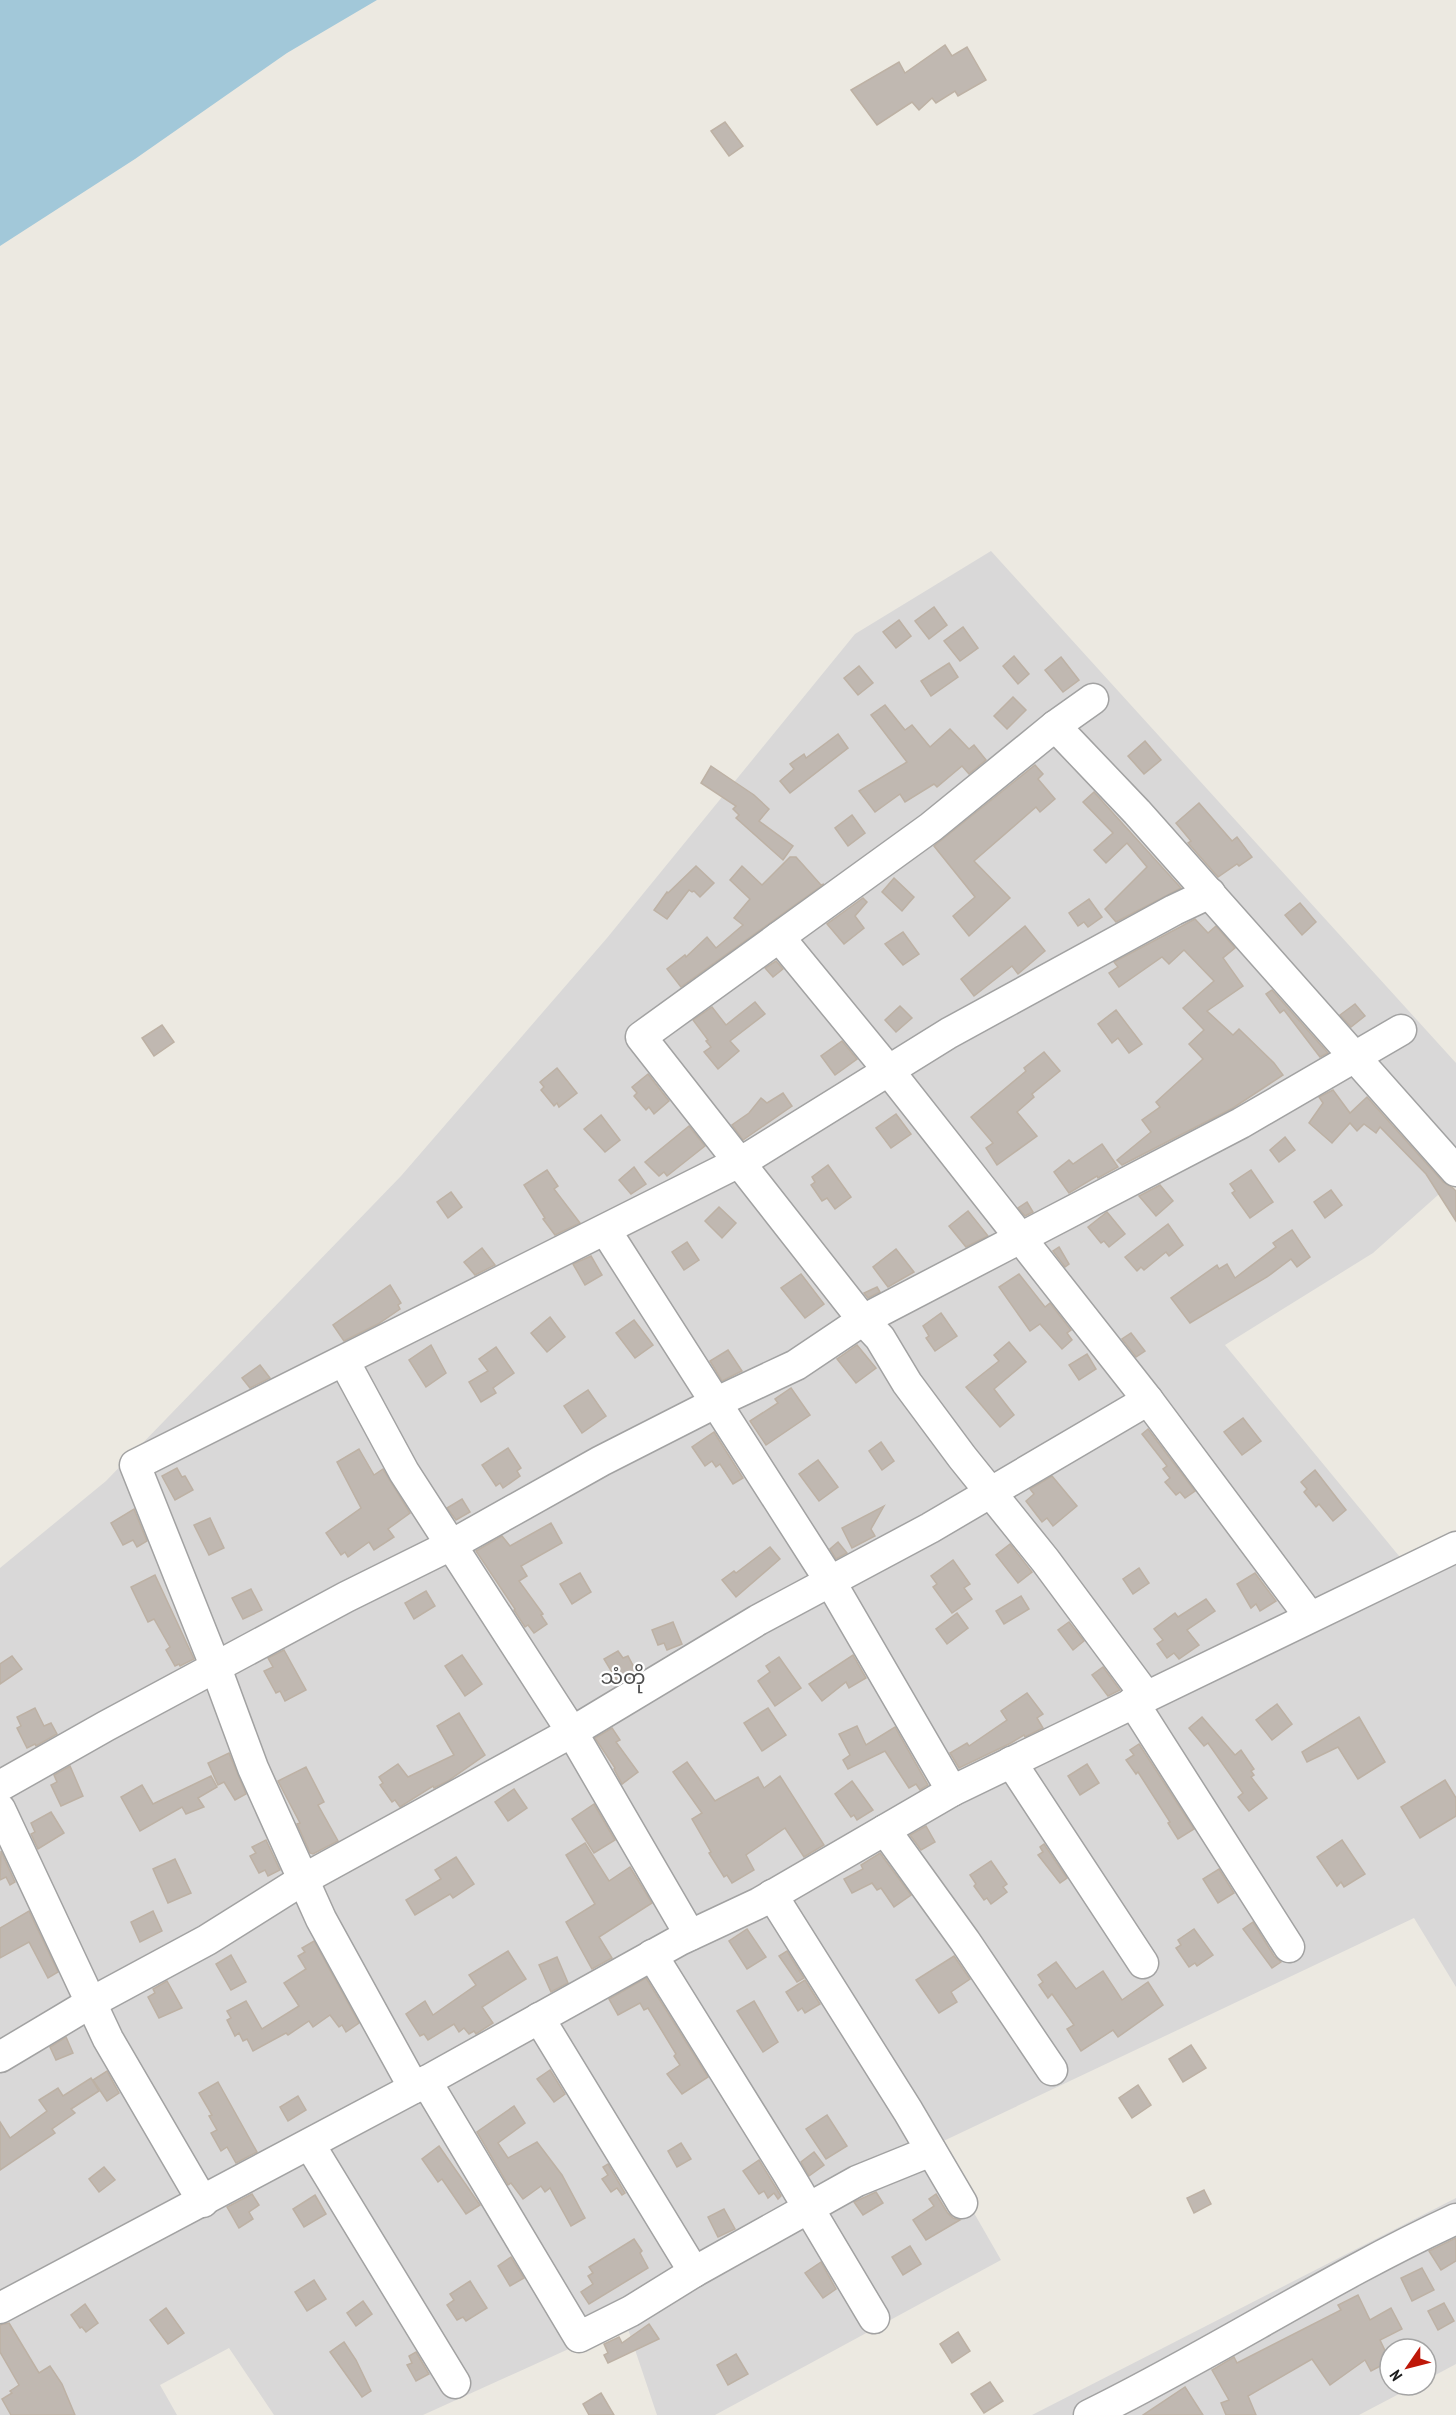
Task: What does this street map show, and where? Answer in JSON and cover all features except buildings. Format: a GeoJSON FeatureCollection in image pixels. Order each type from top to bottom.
{"type":"FeatureCollection","features":[{"type":"Feature","properties":{"kind":"street"},"geometry":{"type":"LineString","coordinates":[[1093,699],[1055,726],[931,827],[641,1037],[738,1163],[808,1247],[863,1320],[880,1338],[907,1383],[991,1493],[1046,1560],[1139,1699],[1289,1947]]}},
{"type":"Feature","properties":{"kind":"street"},"geometry":{"type":"LineString","coordinates":[[1055,726],[1210,893],[1456,1171]]}},
{"type":"Feature","properties":{"kind":"street"},"geometry":{"type":"LineString","coordinates":[[931,2151],[857,2181],[694,2272],[631,2312],[579,2337],[420,2085],[321,1919],[253,1768],[216,1668],[135,1466],[738,1163],[950,1033],[1174,910],[1210,893]]}},
{"type":"Feature","properties":{"kind":"street"},"geometry":{"type":"LineString","coordinates":[[779,937],[1148,1400],[1310,1617]]}},
{"type":"Feature","properties":{"kind":"street"},"geometry":{"type":"LineString","coordinates":[[0,1786],[106,1726],[346,1598],[453,1544],[601,1461],[796,1365],[863,1320],[1241,1123],[1401,1030]]}},
{"type":"Feature","properties":{"kind":"street"},"geometry":{"type":"LineString","coordinates":[[606,1231],[830,1581],[952,1791]]}},
{"type":"Feature","properties":{"kind":"street"},"geometry":{"type":"LineString","coordinates":[[344,1361],[404,1472],[453,1544],[572,1732],[690,1935]]}},
{"type":"Feature","properties":{"kind":"street"},"geometry":{"type":"LineString","coordinates":[[0,2057],[92,2002],[207,1940],[304,1880],[572,1732],[758,1620],[991,1493],[1148,1400]]}},
{"type":"Feature","properties":{"kind":"street"},"geometry":{"type":"LineString","coordinates":[[0,2308],[310,2145],[652,1955],[772,1895],[952,1791],[1456,1548]]}},
{"type":"Feature","properties":{"kind":"street"},"geometry":{"type":"LineString","coordinates":[[1011,1762],[1143,1963]]}},
{"type":"Feature","properties":{"kind":"street"},"geometry":{"type":"LineString","coordinates":[[0,1809],[108,2039],[202,2202]]}},
{"type":"Feature","properties":{"kind":"street"},"geometry":{"type":"LineString","coordinates":[[885,1830],[965,1941],[1052,2070]]}},
{"type":"Feature","properties":{"kind":"street"},"geometry":{"type":"LineString","coordinates":[[772,1895],[962,2203]]}},
{"type":"Feature","properties":{"kind":"street"},"geometry":{"type":"LineString","coordinates":[[652,1955],[874,2318]]}},
{"type":"Feature","properties":{"kind":"street"},"geometry":{"type":"LineString","coordinates":[[539,2018],[694,2272]]}},
{"type":"Feature","properties":{"kind":"street"},"geometry":{"type":"LineString","coordinates":[[310,2145],[455,2383]]}},
{"type":"Feature","properties":{"kind":"street"},"geometry":{"type":"LineString","coordinates":[[1089,2415],[1146,2386],[1399,2246],[1456,2219]]}},
{"type":"Feature","properties":{"kind":"shaded area"},"geometry":{"type":"Polygon","coordinates":[[[991,551],[1456,1063],[1456,1179],[1373,1253],[1225,1345],[1404,1562],[1456,1538],[1456,1987],[1414,1918],[935,2145],[1001,2260],[715,2415],[657,2415],[626,2323],[423,2415],[274,2415],[229,2348],[160,2385],[177,2415],[0,2415],[0,1568],[106,1481],[401,1176],[607,938],[855,634],[991,551]]]}},
{"type":"Feature","properties":{"kind":"shaded area"},"geometry":{"type":"Polygon","coordinates":[[[1456,2198],[1456,2364],[1438,2374],[1438,2337],[1378,2337],[1378,2397],[1393,2397],[1359,2415],[1032,2415],[1456,2198]]]}},
{"type":"Feature","properties":{"kind":"water"},"geometry":{"type":"Polygon","coordinates":[[[0,0],[377,0],[287,53],[135,159],[0,246],[0,0]]]}},
{"type":"Feature","properties":{"kind":"district","name":"သံတို"},"geometry":{"type":"Point","coordinates":[623,1677]}}]}
